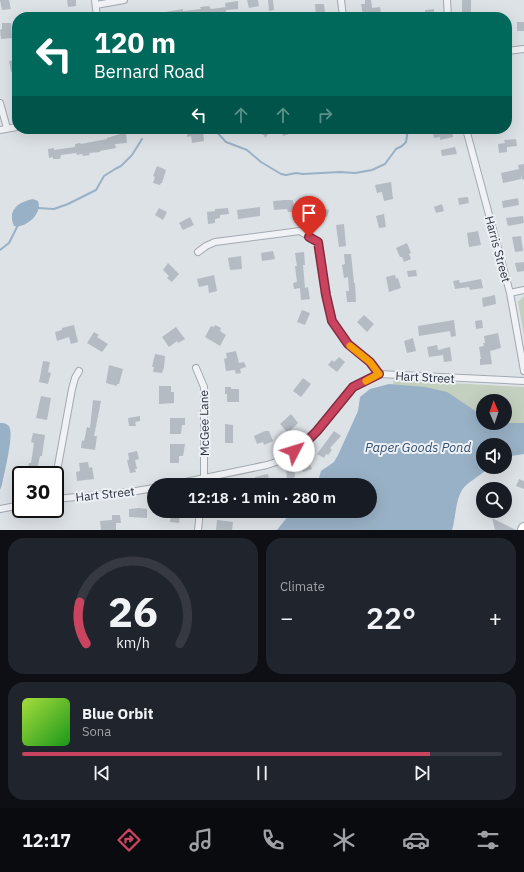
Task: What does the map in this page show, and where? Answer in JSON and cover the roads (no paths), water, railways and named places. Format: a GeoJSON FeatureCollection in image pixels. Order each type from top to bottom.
{"type":"FeatureCollection","features":[{"type":"Feature","properties":{"kind":"street"},"geometry":{"type":"LineString","coordinates":[[96,12],[95,2],[124,0]]}},
{"type":"Feature","properties":{"kind":"street"},"geometry":{"type":"LineString","coordinates":[[341,0],[342,12]]}},
{"type":"Feature","properties":{"kind":"street"},"geometry":{"type":"LineString","coordinates":[[448,0],[448,12]]}},
{"type":"Feature","properties":{"kind":"street"},"geometry":{"type":"LineString","coordinates":[[512,50],[524,49]]}},
{"type":"Feature","properties":{"kind":"street"},"geometry":{"type":"LineString","coordinates":[[0,103],[7,128]]}},
{"type":"Feature","properties":{"kind":"street"},"geometry":{"type":"LineString","coordinates":[[0,130],[12,128]]}},
{"type":"Feature","properties":{"kind":"street","name":"Harris Street"},"geometry":{"type":"LineString","coordinates":[[467,134],[510,293],[524,371]]}},
{"type":"Feature","properties":{"kind":"street"},"geometry":{"type":"LineString","coordinates":[[198,252],[215,242],[300,231],[318,242],[326,295],[332,321],[348,344],[370,362],[379,374]]}},
{"type":"Feature","properties":{"kind":"street"},"geometry":{"type":"LineString","coordinates":[[510,293],[524,290]]}},
{"type":"Feature","properties":{"kind":"street","name":"McGee Lane"},"geometry":{"type":"LineString","coordinates":[[196,368],[204,387],[204,478]]}},
{"type":"Feature","properties":{"kind":"street"},"geometry":{"type":"LineString","coordinates":[[58,466],[72,389],[79,371]]}},
{"type":"Feature","properties":{"kind":"street","name":"Hart Street"},"geometry":{"type":"LineString","coordinates":[[219,478],[267,465],[284,457],[303,445],[317,431],[353,387],[379,374],[524,381]]}},
{"type":"Feature","properties":{"kind":"street","name":"Hart Street"},"geometry":{"type":"LineString","coordinates":[[64,498],[147,489]]}},
{"type":"Feature","properties":{"kind":"street"},"geometry":{"type":"LineString","coordinates":[[0,508],[12,506]]}},
{"type":"Feature","properties":{"kind":"street"},"geometry":{"type":"LineString","coordinates":[[198,530],[199,518]]}},
{"type":"Feature","properties":{"kind":"water"},"geometry":{"type":"Polygon","coordinates":[[[33,199],[38,201],[39,206],[36,215],[24,225],[14,226],[12,215],[15,208],[23,202],[33,199]]]}},
{"type":"Feature","properties":{"kind":"water","name":"Paper Goods Pond"},"geometry":{"type":"Polygon","coordinates":[[[389,384],[425,387],[447,392],[476,411],[476,430],[512,430],[512,423],[524,423],[524,454],[512,456],[512,438],[476,438],[476,474],[481,474],[467,484],[462,490],[458,499],[452,530],[277,530],[286,518],[377,518],[377,478],[319,478],[321,471],[334,462],[358,411],[360,397],[370,389],[389,384]]]}},
{"type":"Feature","properties":{"kind":"water"},"geometry":{"type":"Polygon","coordinates":[[[0,423],[8,425],[11,434],[8,457],[0,490],[0,423]]]}},
{"type":"Feature","properties":{"kind":"waterway"},"geometry":{"type":"LineString","coordinates":[[219,134],[226,142],[247,150],[261,162],[281,174],[286,175],[296,173],[355,173],[372,170],[385,164],[396,149],[406,142],[407,134]]}},
{"type":"Feature","properties":{"kind":"waterway"},"geometry":{"type":"LineString","coordinates":[[38,208],[54,209],[68,204],[96,190],[104,176],[121,166],[132,155],[142,139]]}},
{"type":"Feature","properties":{"kind":"waterway"},"geometry":{"type":"LineString","coordinates":[[0,250],[9,243],[18,225]]}}]}
